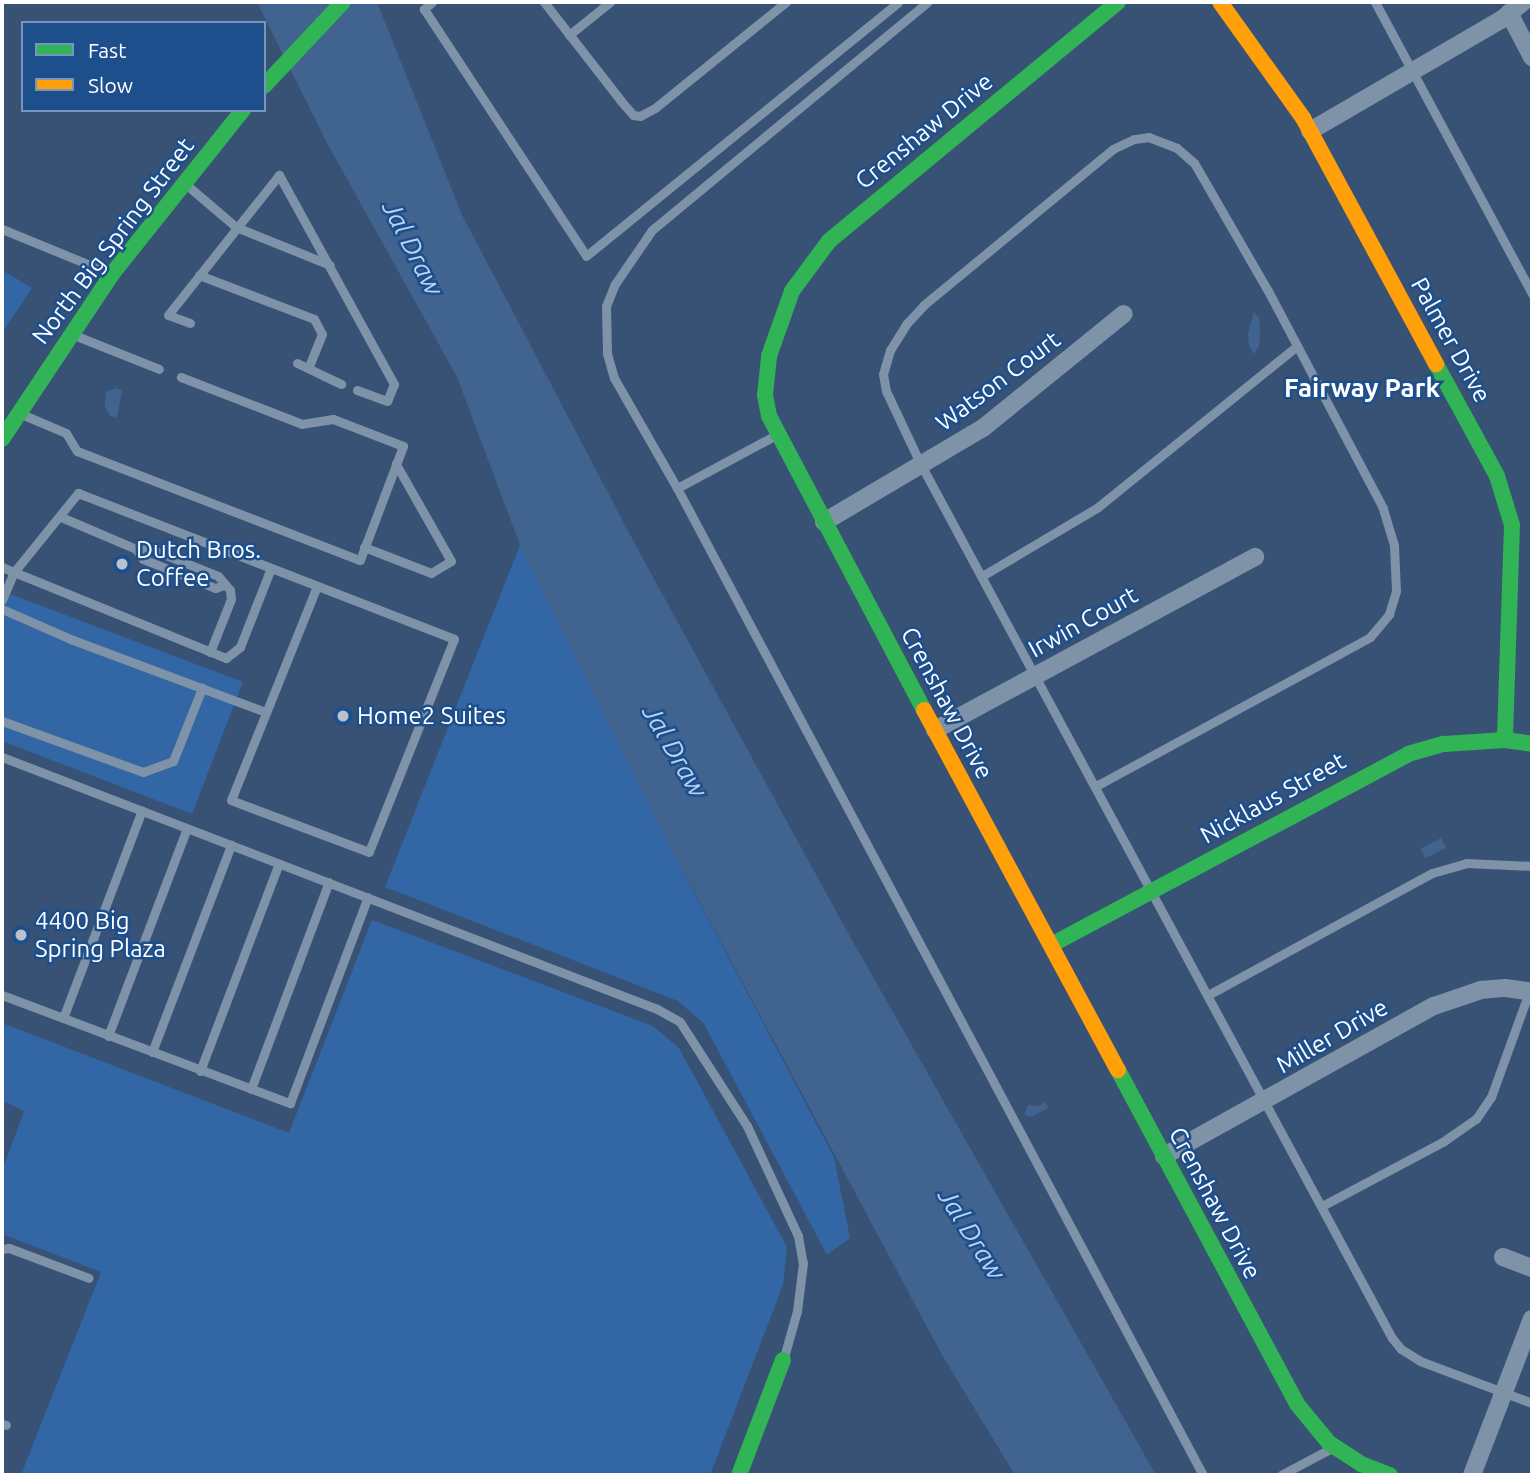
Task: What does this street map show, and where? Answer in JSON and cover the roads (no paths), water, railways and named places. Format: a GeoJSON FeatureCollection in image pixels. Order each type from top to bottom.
{"type":"FeatureCollection","features":[{"type":"Feature","properties":{"kind":"main road"},"geometry":{"type":"LineString","coordinates":[[266,84],[343,2]]}},
{"type":"Feature","properties":{"kind":"main road","name":"Crenshaw Drive"},"geometry":{"type":"LineString","coordinates":[[1118,2],[829,241],[792,291],[766,368],[765,395],[769,416],[824,522],[1297,1404],[1312,1426],[1334,1447],[1361,1464],[1390,1475]]}},
{"type":"Feature","properties":{"kind":"main road","name":"Palmer Drive"},"geometry":{"type":"LineString","coordinates":[[1220,2],[1253,44],[1310,131],[1488,455],[1504,495],[1512,525],[1513,545],[1505,740]]}},
{"type":"Feature","properties":{"kind":"main road","name":"North Big Spring Street"},"geometry":{"type":"LineString","coordinates":[[2,439],[112,274],[241,112]]}},
{"type":"Feature","properties":{"kind":"main road","name":"Nicklaus Street"},"geometry":{"type":"LineString","coordinates":[[1051,945],[1366,774],[1408,754],[1444,744],[1505,740],[1532,744]]}},
{"type":"Feature","properties":{"kind":"main road"},"geometry":{"type":"LineString","coordinates":[[739,1475],[783,1360]]}},
{"type":"Feature","properties":{"kind":"street"},"geometry":{"type":"LineString","coordinates":[[1310,131],[1516,7],[1532,57]]}},
{"type":"Feature","properties":{"kind":"street","name":"Watson Court"},"geometry":{"type":"LineString","coordinates":[[824,522],[999,417],[1124,314]]}},
{"type":"Feature","properties":{"kind":"street","name":"Irwin Court"},"geometry":{"type":"LineString","coordinates":[[935,730],[1255,557]]}},
{"type":"Feature","properties":{"kind":"street","name":"Miller Drive"},"geometry":{"type":"LineString","coordinates":[[1164,1156],[1459,995],[1505,988],[1531,989]]}},
{"type":"Feature","properties":{"kind":"street"},"geometry":{"type":"LineString","coordinates":[[1503,1257],[1532,1268]]}},
{"type":"Feature","properties":{"kind":"street"},"geometry":{"type":"LineString","coordinates":[[1472,1475],[1532,1319]]}},
{"type":"Feature","properties":{"kind":"lane"},"geometry":{"type":"LineString","coordinates":[[432,2],[424,9],[586,256],[898,2]]}},
{"type":"Feature","properties":{"kind":"lane"},"geometry":{"type":"LineString","coordinates":[[544,2],[621,101],[633,115],[640,116],[655,108],[786,2]]}},
{"type":"Feature","properties":{"kind":"lane"},"geometry":{"type":"LineString","coordinates":[[569,35],[610,2]]}},
{"type":"Feature","properties":{"kind":"lane"},"geometry":{"type":"LineString","coordinates":[[928,2],[652,230],[615,284],[606,306],[607,353],[614,379],[677,488],[1203,1475]]}},
{"type":"Feature","properties":{"kind":"lane"},"geometry":{"type":"LineString","coordinates":[[1375,2],[1532,295]]}},
{"type":"Feature","properties":{"kind":"lane"},"geometry":{"type":"LineString","coordinates":[[1096,786],[1370,637],[1389,614],[1396,591],[1391,527],[1362,466],[1216,197],[1194,163],[1169,143],[1149,137],[1134,139],[1113,149],[924,305],[897,337],[886,361],[886,391],[922,465],[1392,1338],[1401,1349],[1420,1362],[1532,1404]]}},
{"type":"Feature","properties":{"kind":"lane"},"geometry":{"type":"LineString","coordinates":[[190,323],[168,315],[279,175],[394,384],[387,401],[357,390]]}},
{"type":"Feature","properties":{"kind":"lane"},"geometry":{"type":"LineString","coordinates":[[183,182],[236,227],[330,265]]}},
{"type":"Feature","properties":{"kind":"lane"},"geometry":{"type":"LineString","coordinates":[[2,229],[112,274]]}},
{"type":"Feature","properties":{"kind":"lane"},"geometry":{"type":"LineString","coordinates":[[199,275],[314,319],[322,334],[309,367]]}},
{"type":"Feature","properties":{"kind":"lane"},"geometry":{"type":"LineString","coordinates":[[71,334],[159,369]]}},
{"type":"Feature","properties":{"kind":"lane"},"geometry":{"type":"LineString","coordinates":[[982,576],[1098,507],[1297,346]]}},
{"type":"Feature","properties":{"kind":"lane"},"geometry":{"type":"LineString","coordinates":[[297,363],[341,384]]}},
{"type":"Feature","properties":{"kind":"lane"},"geometry":{"type":"LineString","coordinates":[[18,412],[66,433],[76,451],[360,560],[403,446],[333,419],[302,424],[181,377]]}},
{"type":"Feature","properties":{"kind":"lane"},"geometry":{"type":"LineString","coordinates":[[677,488],[778,434]]}},
{"type":"Feature","properties":{"kind":"lane"},"geometry":{"type":"LineString","coordinates":[[364,547],[431,573],[451,561],[396,464]]}},
{"type":"Feature","properties":{"kind":"lane"},"geometry":{"type":"LineString","coordinates":[[2,600],[15,572],[78,493],[454,639],[369,852],[231,800],[317,586]]}},
{"type":"Feature","properties":{"kind":"lane"},"geometry":{"type":"LineString","coordinates":[[61,517],[136,549],[146,547],[218,576],[230,590],[232,599],[210,652]]}},
{"type":"Feature","properties":{"kind":"lane"},"geometry":{"type":"LineString","coordinates":[[2,567],[226,658],[240,647],[271,568]]}},
{"type":"Feature","properties":{"kind":"lane"},"geometry":{"type":"LineString","coordinates":[[2,609],[73,640],[266,712]]}},
{"type":"Feature","properties":{"kind":"lane"},"geometry":{"type":"LineString","coordinates":[[2,721],[143,772],[173,761],[202,688]]}},
{"type":"Feature","properties":{"kind":"lane"},"geometry":{"type":"LineString","coordinates":[[2,757],[657,1009],[680,1022],[747,1126],[799,1236],[803,1263],[800,1287],[783,1360]]}},
{"type":"Feature","properties":{"kind":"lane"},"geometry":{"type":"LineString","coordinates":[[63,1018],[142,810]]}},
{"type":"Feature","properties":{"kind":"lane"},"geometry":{"type":"LineString","coordinates":[[108,1035],[187,828]]}},
{"type":"Feature","properties":{"kind":"lane"},"geometry":{"type":"LineString","coordinates":[[152,1052],[231,845]]}},
{"type":"Feature","properties":{"kind":"lane"},"geometry":{"type":"LineString","coordinates":[[200,1070],[279,863]]}},
{"type":"Feature","properties":{"kind":"lane"},"geometry":{"type":"LineString","coordinates":[[1208,995],[1452,866],[1532,866]]}},
{"type":"Feature","properties":{"kind":"lane"},"geometry":{"type":"LineString","coordinates":[[251,1089],[329,882]]}},
{"type":"Feature","properties":{"kind":"lane"},"geometry":{"type":"LineString","coordinates":[[2,995],[290,1103],[368,897]]}},
{"type":"Feature","properties":{"kind":"lane"},"geometry":{"type":"LineString","coordinates":[[1322,1206],[1444,1141],[1476,1119],[1490,1097],[1531,989]]}},
{"type":"Feature","properties":{"kind":"lane"},"geometry":{"type":"LineString","coordinates":[[2,1249],[9,1248],[89,1279]]}},
{"type":"Feature","properties":{"kind":"lane"},"geometry":{"type":"LineString","coordinates":[[1281,1475],[1334,1447]]}},
{"type":"Feature","properties":{"kind":"water","name":"Jal Draw"},"geometry":{"type":"Polygon","coordinates":[[[257,2],[377,2],[462,215],[636,546],[848,933],[1156,1475],[1015,1475],[942,1355],[676,858],[520,545],[457,377],[327,143],[257,2]]]}},
{"type":"Feature","properties":{"kind":"water"},"geometry":{"type":"Polygon","coordinates":[[[1254,312],[1259,318],[1260,332],[1259,346],[1254,354],[1249,346],[1248,333],[1254,312]]]}},
{"type":"Feature","properties":{"kind":"water"},"geometry":{"type":"Polygon","coordinates":[[[116,388],[122,391],[117,418],[110,416],[105,407],[106,392],[116,388]]]}},
{"type":"Feature","properties":{"kind":"water"},"geometry":{"type":"Polygon","coordinates":[[[1441,838],[1446,848],[1426,858],[1421,848],[1441,838]]]}},
{"type":"Feature","properties":{"kind":"water"},"geometry":{"type":"Polygon","coordinates":[[[1045,1102],[1048,1108],[1031,1117],[1024,1115],[1028,1105],[1039,1106],[1045,1102]]]}},
{"type":"Feature","properties":{"kind":"place","name":"Dutch Bros. Coffee"},"geometry":{"type":"Point","coordinates":[122,564]}},
{"type":"Feature","properties":{"kind":"place","name":"Home2 Suites"},"geometry":{"type":"Point","coordinates":[343,716]}},
{"type":"Feature","properties":{"kind":"place","name":"4400 Big Spring Plaza"},"geometry":{"type":"Point","coordinates":[21,935]}},
{"type":"Feature","properties":{"kind":"district","name":"Fairway Park"},"geometry":{"type":"Point","coordinates":[1362,388]}}]}
